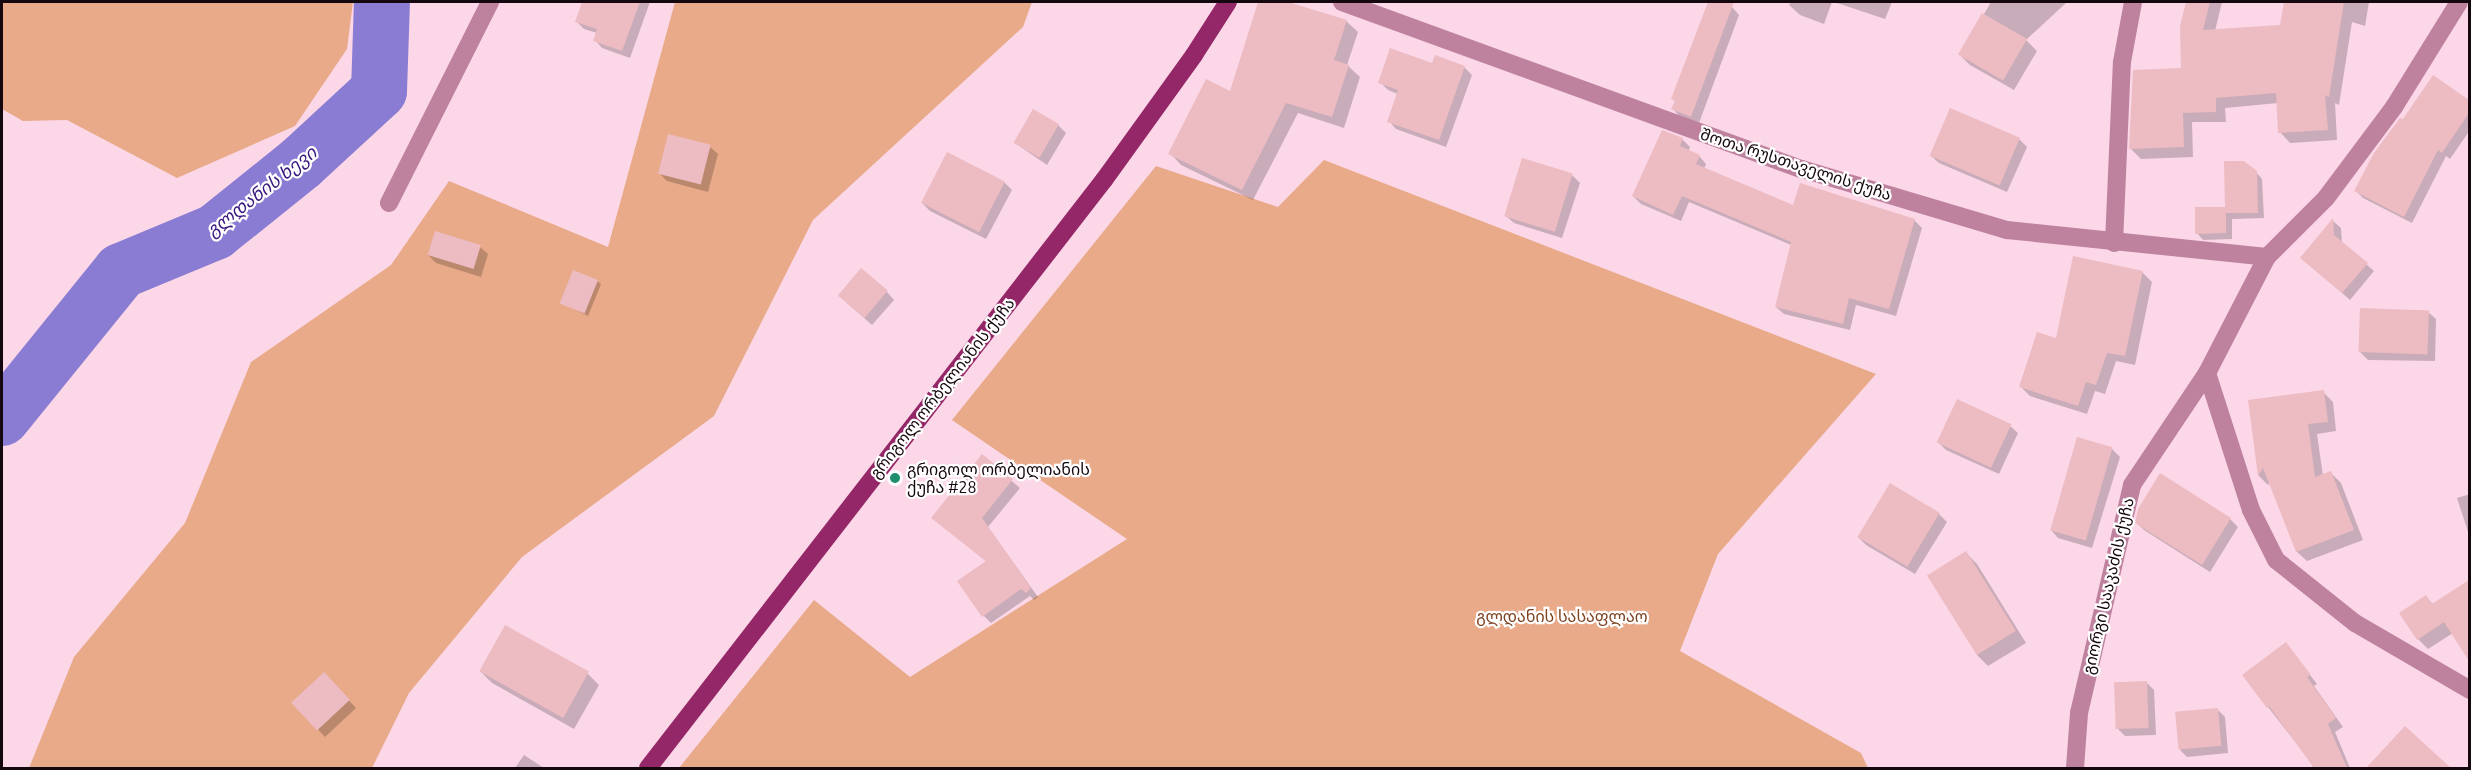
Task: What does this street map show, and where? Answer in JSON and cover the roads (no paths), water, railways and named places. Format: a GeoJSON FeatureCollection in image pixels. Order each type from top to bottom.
{"type":"FeatureCollection","features":[{"type":"Feature","properties":{"kind":"main road","name":"გრიგოლ ორბელიანის ქუჩა"},"geometry":{"type":"LineString","coordinates":[[648,768],[1104,180],[1194,55],[1228,2]]}},
{"type":"Feature","properties":{"kind":"street"},"geometry":{"type":"LineString","coordinates":[[389,203],[490,2]]}},
{"type":"Feature","properties":{"kind":"street","name":"შოთა რუსთაველის ქუჩა"},"geometry":{"type":"LineString","coordinates":[[1342,2],[1802,169],[2007,230],[2114,243],[2267,257]]}},
{"type":"Feature","properties":{"kind":"street"},"geometry":{"type":"LineString","coordinates":[[2114,243],[2122,62],[2133,2]]}},
{"type":"Feature","properties":{"kind":"street","name":"გიორგი სააკაძის ქუჩა"},"geometry":{"type":"LineString","coordinates":[[2075,768],[2079,712],[2132,485],[2207,373],[2267,257],[2333,189],[2394,107],[2459,2]]}},
{"type":"Feature","properties":{"kind":"street"},"geometry":{"type":"LineString","coordinates":[[2207,373],[2251,510],[2276,560],[2355,623],[2469,690]]}},
{"type":"Feature","properties":{"kind":"waterway","name":"გლდანის ხევი"},"geometry":{"type":"LineString","coordinates":[[2,418],[121,271],[215,232],[301,163],[379,91],[382,2]]}},
{"type":"Feature","properties":{"kind":"place","name":"გრიგოლ ორბელიანის ქუჩა #28"},"geometry":{"type":"Point","coordinates":[895,478]}},
{"type":"Feature","properties":{"kind":"park label","name":"გლდანის სასაფლაო"},"geometry":{"type":"Point","coordinates":[1562,616]}}]}
